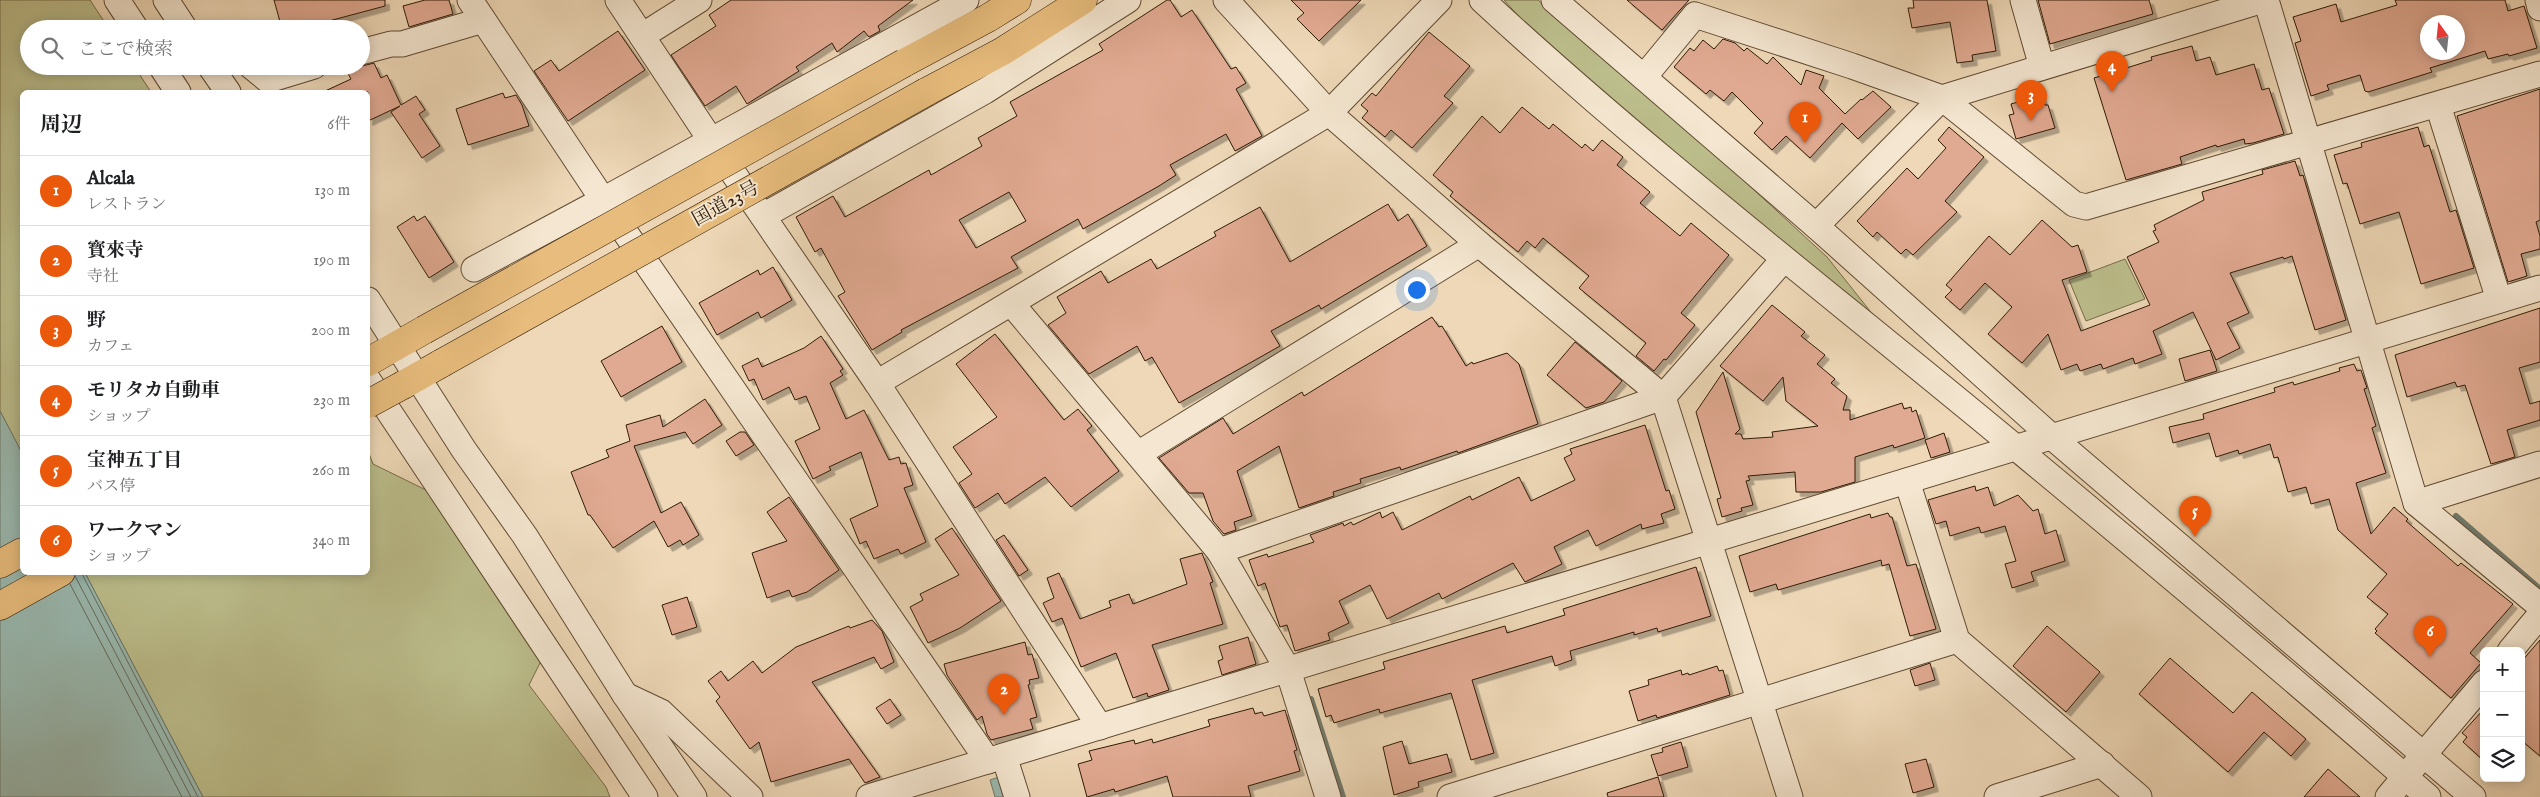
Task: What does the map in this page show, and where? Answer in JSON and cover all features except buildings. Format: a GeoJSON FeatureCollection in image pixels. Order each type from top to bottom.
{"type":"FeatureCollection","features":[{"type":"Feature","properties":{"kind":"highway","name":"国道23号"},"geometry":{"type":"LineString","coordinates":[[383,353],[988,18],[1017,0]]}},
{"type":"Feature","properties":{"kind":"highway","name":"国道23号"},"geometry":{"type":"LineString","coordinates":[[370,403],[926,92],[1003,51],[1083,0]]}},
{"type":"Feature","properties":{"kind":"highway"},"geometry":{"type":"LineString","coordinates":[[0,564],[20,553]]}},
{"type":"Feature","properties":{"kind":"highway"},"geometry":{"type":"LineString","coordinates":[[0,606],[56,575]]}},
{"type":"Feature","properties":{"kind":"street"},"geometry":{"type":"LineString","coordinates":[[117,0],[130,20]]}},
{"type":"Feature","properties":{"kind":"street"},"geometry":{"type":"LineString","coordinates":[[166,0],[182,20]]}},
{"type":"Feature","properties":{"kind":"street"},"geometry":{"type":"LineString","coordinates":[[618,0],[762,216],[877,383],[1100,727]]}},
{"type":"Feature","properties":{"kind":"street"},"geometry":{"type":"LineString","coordinates":[[642,36],[699,0]]}},
{"type":"Feature","properties":{"kind":"street"},"geometry":{"type":"LineString","coordinates":[[474,269],[712,142],[966,0]]}},
{"type":"Feature","properties":{"kind":"street"},"geometry":{"type":"LineString","coordinates":[[762,216],[985,91],[1128,0]]}},
{"type":"Feature","properties":{"kind":"street"},"geometry":{"type":"LineString","coordinates":[[1226,0],[1329,113],[1479,244],[1663,397],[1790,797]]}},
{"type":"Feature","properties":{"kind":"street"},"geometry":{"type":"LineString","coordinates":[[877,383],[1329,113],[1439,0]]}},
{"type":"Feature","properties":{"kind":"street"},"geometry":{"type":"LineString","coordinates":[[1482,0],[1535,49],[1783,260],[2015,447],[2428,797]]}},
{"type":"Feature","properties":{"kind":"street"},"geometry":{"type":"LineString","coordinates":[[1554,0],[1816,226],[2052,437],[2473,797]]}},
{"type":"Feature","properties":{"kind":"street"},"geometry":{"type":"LineString","coordinates":[[2023,0],[2042,66]]}},
{"type":"Feature","properties":{"kind":"street"},"geometry":{"type":"LineString","coordinates":[[1816,226],[1942,98],[2264,0],[2416,503],[2540,606]]}},
{"type":"Feature","properties":{"kind":"street"},"geometry":{"type":"LineString","coordinates":[[2538,0],[2540,8]]}},
{"type":"Feature","properties":{"kind":"street"},"geometry":{"type":"LineString","coordinates":[[370,50],[391,44],[402,44],[477,10],[603,200],[996,758],[1017,797]]}},
{"type":"Feature","properties":{"kind":"street"},"geometry":{"type":"LineString","coordinates":[[1644,77],[1695,15],[1852,66],[1942,98],[2074,204],[2086,207],[2540,74]]}},
{"type":"Feature","properties":{"kind":"street"},"geometry":{"type":"LineString","coordinates":[[167,75],[177,90]]}},
{"type":"Feature","properties":{"kind":"street"},"geometry":{"type":"LineString","coordinates":[[216,75],[227,90]]}},
{"type":"Feature","properties":{"kind":"street"},"geometry":{"type":"LineString","coordinates":[[262,75],[268,80],[284,75]]}},
{"type":"Feature","properties":{"kind":"street"},"geometry":{"type":"LineString","coordinates":[[2438,105],[2499,300]]}},
{"type":"Feature","properties":{"kind":"street"},"geometry":{"type":"LineString","coordinates":[[1138,454],[1479,244]]}},
{"type":"Feature","properties":{"kind":"street"},"geometry":{"type":"LineString","coordinates":[[1219,551],[1663,397],[1783,260]]}},
{"type":"Feature","properties":{"kind":"street"},"geometry":{"type":"LineString","coordinates":[[869,797],[2540,288]]}},
{"type":"Feature","properties":{"kind":"street"},"geometry":{"type":"LineString","coordinates":[[1011,303],[1219,551],[1288,670],[1328,797]]}},
{"type":"Feature","properties":{"kind":"street"},"geometry":{"type":"LineString","coordinates":[[370,307],[383,353],[410,380],[464,450],[525,536],[625,694],[694,797]]}},
{"type":"Feature","properties":{"kind":"street"},"geometry":{"type":"LineString","coordinates":[[370,383],[645,797]]}},
{"type":"Feature","properties":{"kind":"street"},"geometry":{"type":"LineString","coordinates":[[2416,503],[2540,464]]}},
{"type":"Feature","properties":{"kind":"street"},"geometry":{"type":"LineString","coordinates":[[1907,481],[1957,640],[2139,797]]}},
{"type":"Feature","properties":{"kind":"street"},"geometry":{"type":"LineString","coordinates":[[2513,647],[2540,614]]}},
{"type":"Feature","properties":{"kind":"street"},"geometry":{"type":"LineString","coordinates":[[1450,797],[1957,640]]}},
{"type":"Feature","properties":{"kind":"street"},"geometry":{"type":"LineString","coordinates":[[2388,797],[2406,778],[2480,688]]}},
{"type":"Feature","properties":{"kind":"street"},"geometry":{"type":"LineString","coordinates":[[625,694],[661,712],[750,797]]}},
{"type":"Feature","properties":{"kind":"street"},"geometry":{"type":"LineString","coordinates":[[1997,797],[2102,764]]}},
{"type":"Feature","properties":{"kind":"green space"},"geometry":{"type":"Polygon","coordinates":[[[0,0],[90,0],[103,20],[20,20],[20,75],[140,75],[150,90],[20,90],[20,449],[0,411],[0,0]]]}},
{"type":"Feature","properties":{"kind":"green space"},"geometry":{"type":"Polygon","coordinates":[[[1504,0],[1538,0],[1691,132],[1827,257],[1882,326],[1536,36],[1504,0]]]}},
{"type":"Feature","properties":{"kind":"green space"},"geometry":{"type":"Polygon","coordinates":[[[2125,259],[2145,299],[2086,321],[2069,280],[2125,259]]]}},
{"type":"Feature","properties":{"kind":"green space"},"geometry":{"type":"Polygon","coordinates":[[[370,456],[373,464],[428,491],[542,659],[529,685],[606,787],[610,797],[203,797],[86,575],[370,575],[370,456]]]}},
{"type":"Feature","properties":{"kind":"water"},"geometry":{"type":"Polygon","coordinates":[[[0,411],[20,449],[20,575],[86,575],[203,797],[0,797],[0,411]]]}},
{"type":"Feature","properties":{"kind":"water"},"geometry":{"type":"Polygon","coordinates":[[[999,777],[1005,797],[995,797],[990,780],[999,777]]]}},
{"type":"Feature","properties":{"kind":"waterway"},"geometry":{"type":"LineString","coordinates":[[2456,516],[2540,589]]}},
{"type":"Feature","properties":{"kind":"waterway"},"geometry":{"type":"LineString","coordinates":[[1311,699],[1343,797]]}},
{"type":"Feature","properties":{"kind":"place","name":"モリタカ自動車"},"geometry":{"type":"Point","coordinates":[2112,92]}},
{"type":"Feature","properties":{"kind":"place","name":"野"},"geometry":{"type":"Point","coordinates":[2031,121]}},
{"type":"Feature","properties":{"kind":"place","name":"Alcala"},"geometry":{"type":"Point","coordinates":[1805,143]}},
{"type":"Feature","properties":{"kind":"place","name":"宝神五丁目"},"geometry":{"type":"Point","coordinates":[2195,537]}},
{"type":"Feature","properties":{"kind":"place","name":"ワークマン"},"geometry":{"type":"Point","coordinates":[2430,657]}},
{"type":"Feature","properties":{"kind":"place","name":"寳來寺"},"geometry":{"type":"Point","coordinates":[1004,715]}}]}
